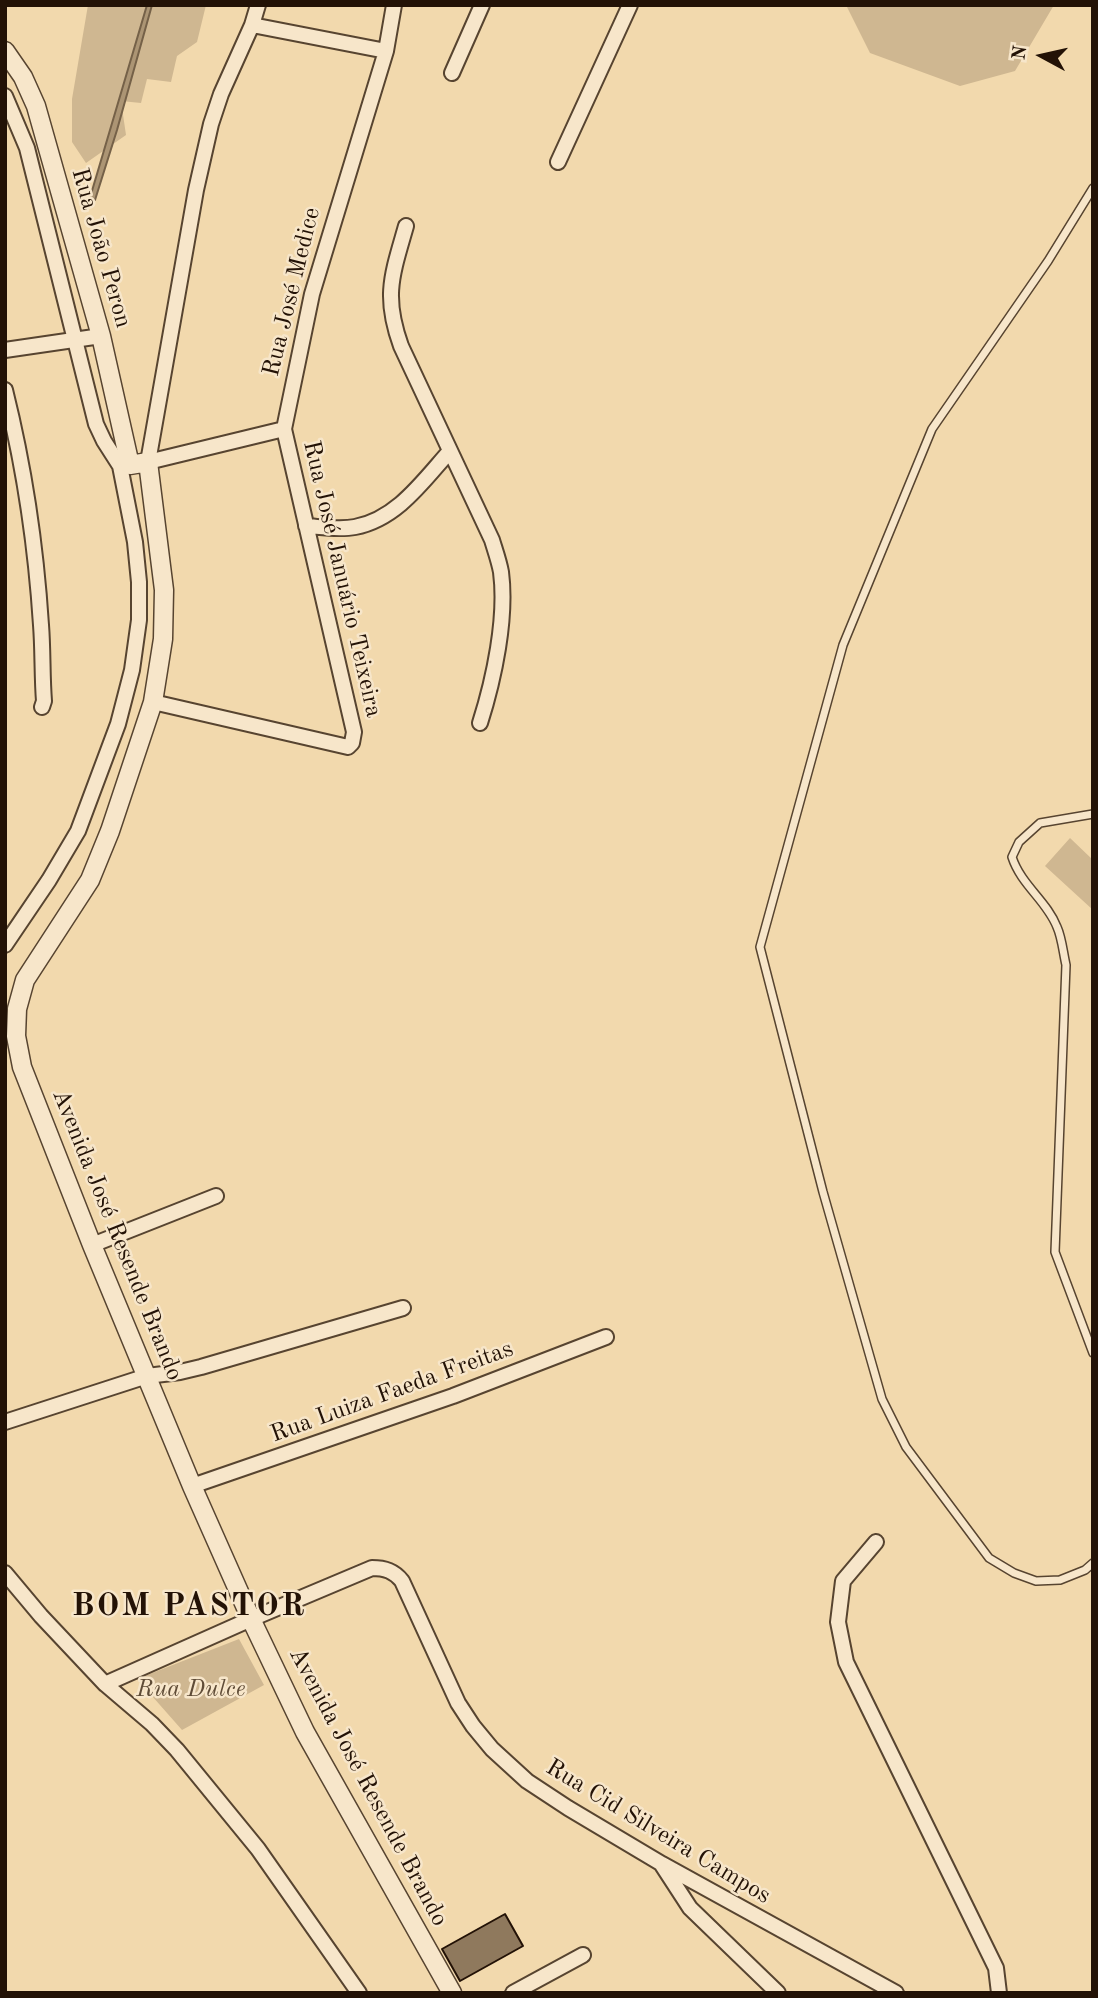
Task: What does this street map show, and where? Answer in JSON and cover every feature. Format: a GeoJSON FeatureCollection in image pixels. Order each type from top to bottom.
{"type":"FeatureCollection","features":[{"type":"Feature","properties":{"kind":"street"},"geometry":{"type":"LineString","coordinates":[[5,945],[78,831],[118,723],[132,670],[139,620],[132,464],[211,124],[258,5]]}},
{"type":"Feature","properties":{"kind":"street","name":"Rua José Medice"},"geometry":{"type":"LineString","coordinates":[[284,429],[312,294],[386,51],[394,5]]}},
{"type":"Feature","properties":{"kind":"street"},"geometry":{"type":"LineString","coordinates":[[452,73],[482,5]]}},
{"type":"Feature","properties":{"kind":"street"},"geometry":{"type":"LineString","coordinates":[[558,162],[630,5]]}},
{"type":"Feature","properties":{"kind":"street"},"geometry":{"type":"LineString","coordinates":[[252,25],[386,51]]}},
{"type":"Feature","properties":{"kind":"street","name":"Rua João Peron"},"geometry":{"type":"LineString","coordinates":[[5,51],[23,77],[36,106],[101,336],[132,464]]}},
{"type":"Feature","properties":{"kind":"street"},"geometry":{"type":"LineString","coordinates":[[5,96],[27,148],[96,424],[104,441],[132,464]]}},
{"type":"Feature","properties":{"kind":"street"},"geometry":{"type":"LineString","coordinates":[[406,226],[392,274],[392,321],[401,346],[492,540],[501,571],[499,645],[491,689],[480,723]]}},
{"type":"Feature","properties":{"kind":"street"},"geometry":{"type":"LineString","coordinates":[[5,350],[101,336]]}},
{"type":"Feature","properties":{"kind":"street"},"geometry":{"type":"LineString","coordinates":[[5,390],[35,563],[41,628],[42,708]]}},
{"type":"Feature","properties":{"kind":"street"},"geometry":{"type":"LineString","coordinates":[[132,464],[284,429]]}},
{"type":"Feature","properties":{"kind":"street","name":"Rua José Januário Teixeira"},"geometry":{"type":"LineString","coordinates":[[153,702],[348,747],[352,743],[354,732],[284,429]]}},
{"type":"Feature","properties":{"kind":"street"},"geometry":{"type":"LineString","coordinates":[[306,526],[352,527],[385,515],[401,505],[450,451]]}},
{"type":"Feature","properties":{"kind":"street","name":"Avenida José Resende Brando"},"geometry":{"type":"LineString","coordinates":[[132,464],[163,590],[163,639],[153,702],[110,831],[90,880],[25,980],[17,1009],[16,1036],[22,1068],[192,1486],[251,1619],[305,1732],[452,1993]]}},
{"type":"Feature","properties":{"kind":"street"},"geometry":{"type":"LineString","coordinates":[[92,1245],[216,1196]]}},
{"type":"Feature","properties":{"kind":"street"},"geometry":{"type":"LineString","coordinates":[[5,1422],[147,1376],[201,1367],[403,1308]]}},
{"type":"Feature","properties":{"kind":"street","name":"Rua Luiza Faeda Freitas"},"geometry":{"type":"LineString","coordinates":[[192,1486],[453,1396],[606,1337]]}},
{"type":"Feature","properties":{"kind":"street"},"geometry":{"type":"LineString","coordinates":[[876,1542],[843,1581],[838,1622],[846,1662],[996,1968],[999,1993]]}},
{"type":"Feature","properties":{"kind":"street","name":"Rua Cid Silveira Campos"},"geometry":{"type":"LineString","coordinates":[[251,1619],[372,1568],[386,1569],[402,1581],[458,1703],[473,1726],[492,1749],[527,1781],[662,1864],[896,1993]]}},
{"type":"Feature","properties":{"kind":"street"},"geometry":{"type":"LineString","coordinates":[[5,1573],[105,1684],[152,1724],[218,1800],[258,1849],[359,1993]]}},
{"type":"Feature","properties":{"kind":"street"},"geometry":{"type":"LineString","coordinates":[[105,1684],[251,1619]]}},
{"type":"Feature","properties":{"kind":"street"},"geometry":{"type":"LineString","coordinates":[[662,1864],[690,1908],[778,1993]]}},
{"type":"Feature","properties":{"kind":"street"},"geometry":{"type":"LineString","coordinates":[[513,1993],[583,1955]]}},
{"type":"Feature","properties":{"kind":"lane"},"geometry":{"type":"LineString","coordinates":[[1093,188],[1048,261],[932,429],[844,645],[760,947],[823,1192],[878,1386],[906,1447],[989,1558],[1014,1573],[1036,1581],[1060,1580],[1085,1570],[1093,1563]]}},
{"type":"Feature","properties":{"kind":"lane"},"geometry":{"type":"LineString","coordinates":[[1093,814],[1040,823],[1019,842],[1012,858],[1017,872],[1057,926],[1066,965],[1055,1252],[1093,1353]]}},
{"type":"Feature","properties":{"kind":"green space"},"geometry":{"type":"Polygon","coordinates":[[[88,5],[206,5],[197,42],[177,56],[171,82],[147,79],[141,103],[121,101],[126,135],[86,163],[72,142],[72,99],[88,5]]]}},
{"type":"Feature","properties":{"kind":"green space"},"geometry":{"type":"Polygon","coordinates":[[[846,5],[1054,5],[1015,71],[960,86],[870,53],[846,5]]]}},
{"type":"Feature","properties":{"kind":"green space"},"geometry":{"type":"Polygon","coordinates":[[[1070,838],[1093,860],[1093,910],[1045,866],[1070,838]]]}},
{"type":"Feature","properties":{"kind":"green space","name":"Rua Dulce"},"geometry":{"type":"Polygon","coordinates":[[[239,1639],[264,1685],[182,1730],[137,1679],[239,1639]]]}},
{"type":"Feature","properties":{"kind":"shaded area"},"geometry":{"type":"Polygon","coordinates":[[[147,5],[152,5],[117,130],[95,200],[89,201],[147,5]]]}},
{"type":"Feature","properties":{"kind":"building"},"geometry":{"type":"Polygon","coordinates":[[[505,1914],[523,1946],[460,1981],[442,1949],[505,1914]]]}},
{"type":"Feature","properties":{"kind":"district","name":"BOM PASTOR"},"geometry":{"type":"Point","coordinates":[189,1607]}}]}
